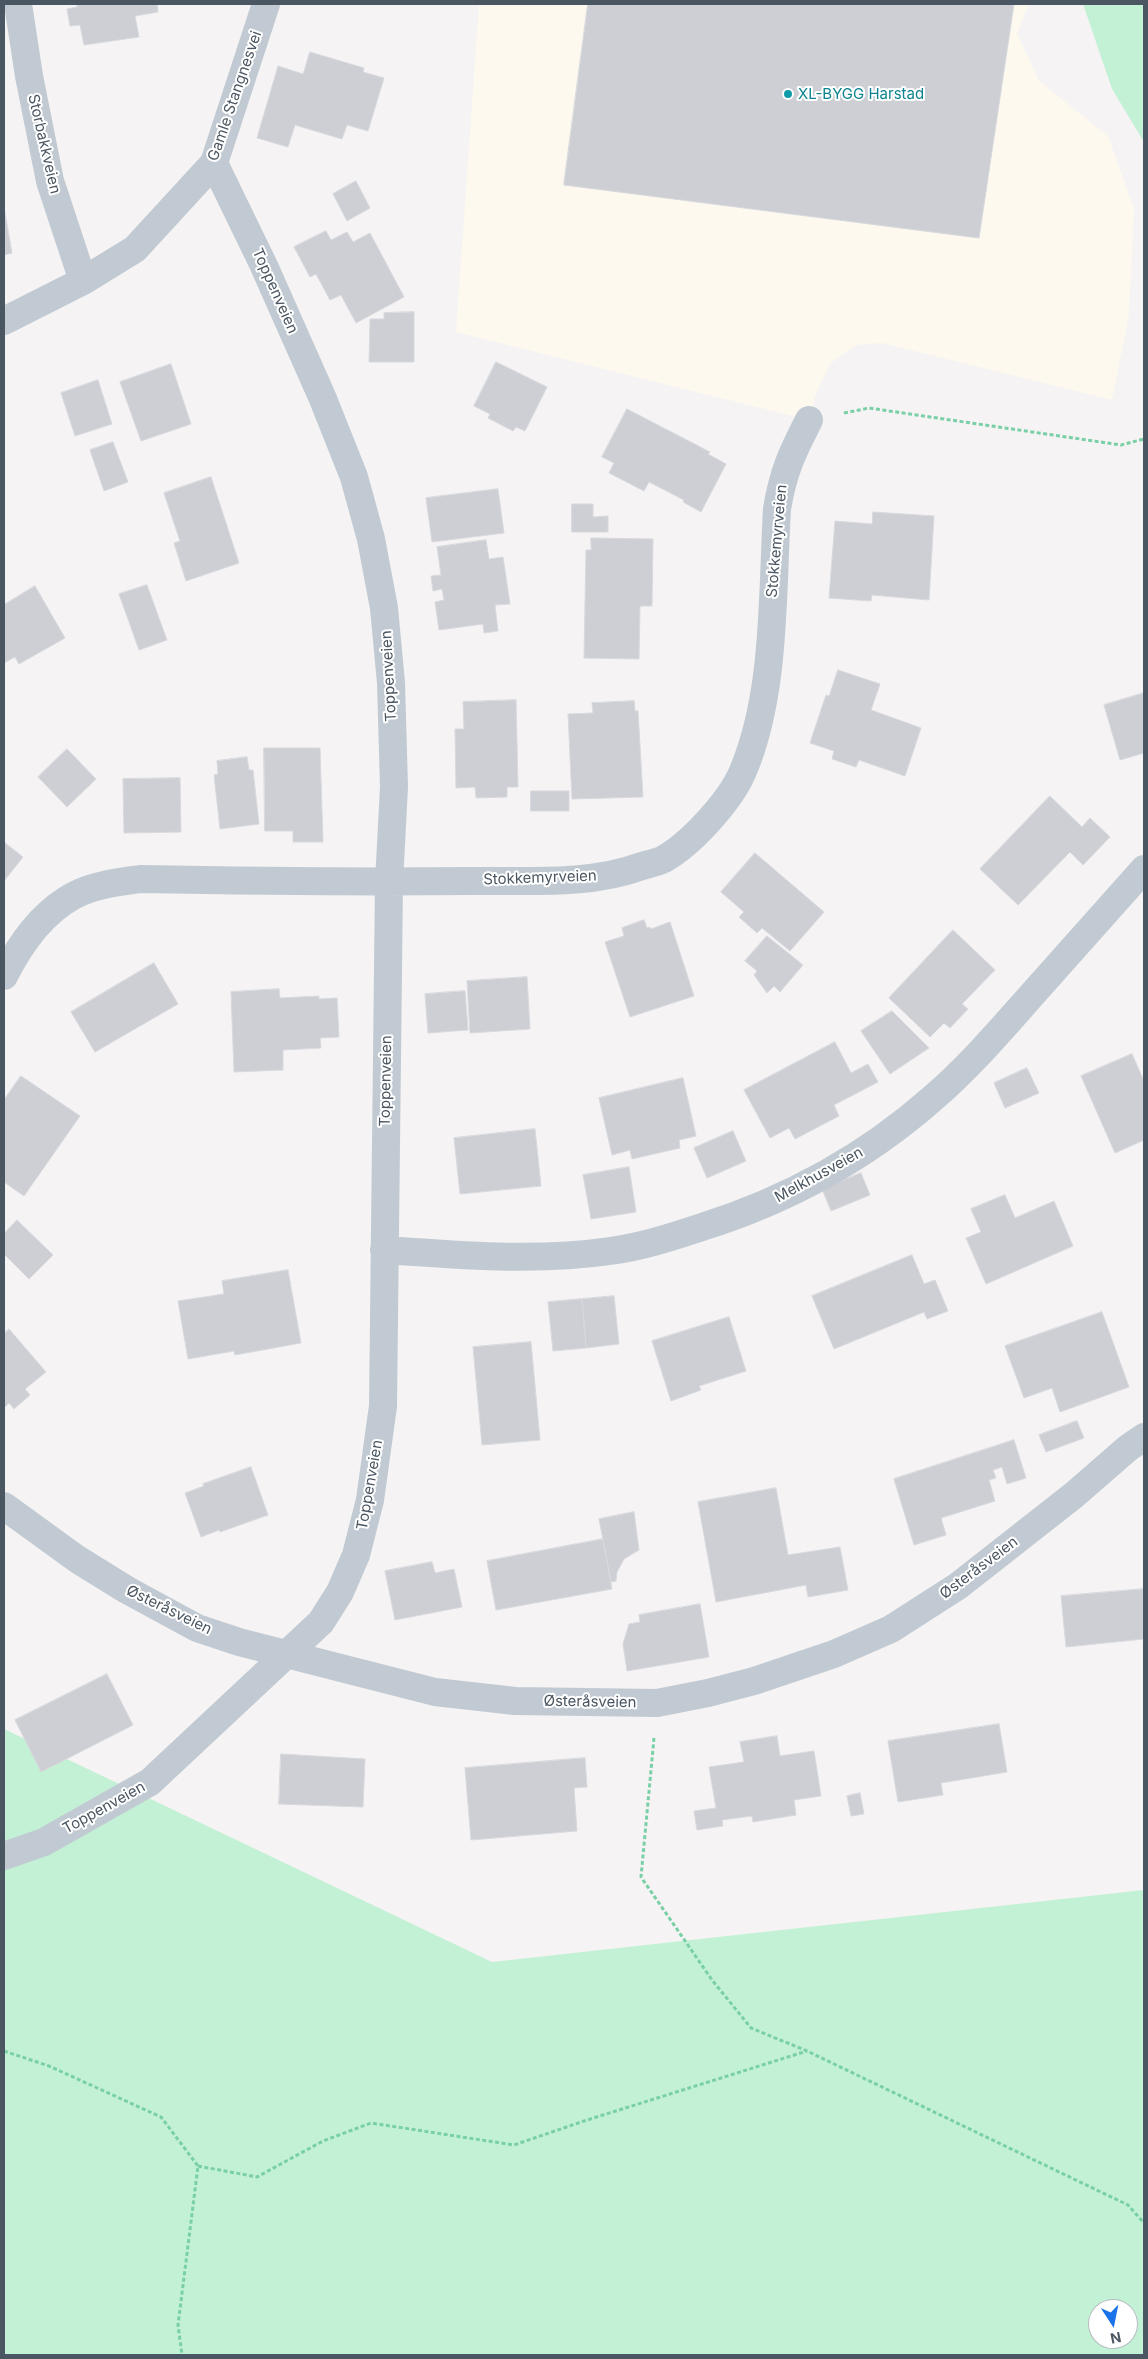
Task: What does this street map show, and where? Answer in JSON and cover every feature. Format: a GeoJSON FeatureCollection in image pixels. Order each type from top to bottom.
{"type":"FeatureCollection","features":[{"type":"Feature","properties":{"kind":"street","name":"Storbakkveien"},"geometry":{"type":"LineString","coordinates":[[18,4],[29,76],[50,181],[83,282]]}},
{"type":"Feature","properties":{"kind":"street","name":"Gamle Stangnesvei"},"geometry":{"type":"LineString","coordinates":[[4,321],[83,282],[135,249],[214,163],[266,4]]}},
{"type":"Feature","properties":{"kind":"street","name":"Toppenveien"},"geometry":{"type":"LineString","coordinates":[[4,1856],[44,1842],[150,1782],[285,1654],[322,1622],[340,1592],[356,1555],[370,1500],[383,1406],[389,882],[394,787],[391,683],[384,608],[371,539],[354,477],[323,399],[264,266],[214,163]]}},
{"type":"Feature","properties":{"kind":"street","name":"Stokkemyrveien"},"geometry":{"type":"LineString","coordinates":[[4,976],[15,954],[45,917],[73,896],[109,883],[140,879],[389,882],[586,879],[623,873],[664,859],[695,834],[724,804],[742,773],[754,740],[766,692],[778,501],[788,462],[809,420]]}},
{"type":"Feature","properties":{"kind":"street","name":"Melkhusveien"},"geometry":{"type":"LineString","coordinates":[[384,1250],[475,1256],[545,1256],[611,1251],[675,1236],[738,1216],[792,1193],[845,1163],[886,1136],[934,1098],[990,1042],[1144,869]]}},
{"type":"Feature","properties":{"kind":"street","name":"Østeråsveien"},"geometry":{"type":"LineString","coordinates":[[4,1506],[77,1559],[127,1590],[197,1628],[285,1654],[435,1692],[515,1701],[657,1703],[708,1693],[754,1681],[834,1654],[891,1629],[958,1586],[1074,1495],[1128,1448],[1144,1437]]}},
{"type":"Feature","properties":{"kind":"path"},"geometry":{"type":"LineString","coordinates":[[809,420],[869,408],[1121,445],[1144,438]]}},
{"type":"Feature","properties":{"kind":"path"},"geometry":{"type":"LineString","coordinates":[[657,1703],[641,1877],[712,1980],[752,2028],[808,2051],[1128,2205],[1144,2223]]}},
{"type":"Feature","properties":{"kind":"path"},"geometry":{"type":"LineString","coordinates":[[4,2051],[49,2066],[161,2117],[198,2166],[257,2177],[323,2141],[371,2124],[514,2145],[584,2121],[808,2051]]}},
{"type":"Feature","properties":{"kind":"path"},"geometry":{"type":"LineString","coordinates":[[182,2355],[178,2325],[198,2166]]}},
{"type":"Feature","properties":{"kind":"shaded area"},"geometry":{"type":"Polygon","coordinates":[[[479,4],[1029,4],[1017,33],[1039,81],[1108,136],[1134,209],[1129,315],[1112,400],[882,343],[856,345],[830,364],[815,396],[809,420],[456,332],[479,4]]]}},
{"type":"Feature","properties":{"kind":"green space"},"geometry":{"type":"Polygon","coordinates":[[[1083,4],[1144,4],[1144,142],[1112,89],[1083,4]]]}},
{"type":"Feature","properties":{"kind":"green space"},"geometry":{"type":"Polygon","coordinates":[[[4,1729],[492,1962],[1144,1890],[1144,2355],[4,2355],[4,1729]]]}},
{"type":"Feature","properties":{"kind":"building"},"geometry":{"type":"Polygon","coordinates":[[[77,4],[157,4],[158,12],[135,16],[139,37],[84,45],[80,25],[70,26],[67,9],[77,7],[77,4]]]}},
{"type":"Feature","properties":{"kind":"building","name":"XL-BYGG Harstad"},"geometry":{"type":"Polygon","coordinates":[[[588,4],[1014,4],[979,238],[564,185],[588,4]]]}},
{"type":"Feature","properties":{"kind":"building"},"geometry":{"type":"Polygon","coordinates":[[[310,52],[364,68],[363,72],[384,78],[368,131],[347,125],[342,139],[295,125],[288,147],[257,138],[278,66],[303,74],[310,52]]]}},
{"type":"Feature","properties":{"kind":"building"},"geometry":{"type":"Polygon","coordinates":[[[356,181],[370,208],[347,221],[333,194],[356,181]]]}},
{"type":"Feature","properties":{"kind":"building"},"geometry":{"type":"Polygon","coordinates":[[[4,207],[12,253],[4,255],[4,207]]]}},
{"type":"Feature","properties":{"kind":"building"},"geometry":{"type":"Polygon","coordinates":[[[326,231],[331,240],[347,232],[353,242],[370,233],[404,297],[356,323],[341,295],[330,300],[316,274],[310,277],[294,247],[326,231]]]}},
{"type":"Feature","properties":{"kind":"building"},"geometry":{"type":"Polygon","coordinates":[[[414,312],[414,362],[369,362],[370,319],[384,319],[384,313],[414,312]]]}},
{"type":"Feature","properties":{"kind":"building"},"geometry":{"type":"Polygon","coordinates":[[[496,362],[547,387],[525,431],[516,427],[513,431],[488,418],[490,414],[474,406],[496,362]]]}},
{"type":"Feature","properties":{"kind":"building"},"geometry":{"type":"Polygon","coordinates":[[[171,364],[191,424],[141,441],[120,382],[171,364]]]}},
{"type":"Feature","properties":{"kind":"building"},"geometry":{"type":"Polygon","coordinates":[[[98,380],[112,424],[75,436],[61,393],[98,380]]]}},
{"type":"Feature","properties":{"kind":"building"},"geometry":{"type":"Polygon","coordinates":[[[627,409],[710,452],[708,454],[726,464],[701,512],[683,502],[684,500],[649,482],[644,491],[609,473],[614,463],[602,457],[627,409]]]}},
{"type":"Feature","properties":{"kind":"building"},"geometry":{"type":"Polygon","coordinates":[[[113,442],[128,482],[104,491],[90,450],[113,442]]]}},
{"type":"Feature","properties":{"kind":"building"},"geometry":{"type":"Polygon","coordinates":[[[211,477],[239,563],[186,581],[174,543],[180,541],[164,493],[211,477]]]}},
{"type":"Feature","properties":{"kind":"building"},"geometry":{"type":"Polygon","coordinates":[[[498,489],[504,533],[432,542],[426,498],[498,489]]]}},
{"type":"Feature","properties":{"kind":"building"},"geometry":{"type":"Polygon","coordinates":[[[572,504],[593,504],[593,517],[608,516],[608,532],[572,532],[572,504]]]}},
{"type":"Feature","properties":{"kind":"building"},"geometry":{"type":"Polygon","coordinates":[[[873,512],[934,516],[929,600],[872,595],[871,601],[829,598],[835,521],[872,524],[873,512]]]}},
{"type":"Feature","properties":{"kind":"building"},"geometry":{"type":"Polygon","coordinates":[[[591,538],[653,539],[652,606],[640,606],[639,659],[584,658],[586,550],[591,550],[591,538]]]}},
{"type":"Feature","properties":{"kind":"building"},"geometry":{"type":"Polygon","coordinates":[[[486,540],[489,559],[503,557],[510,604],[495,605],[498,631],[484,633],[483,624],[439,630],[435,602],[444,600],[442,589],[433,591],[431,576],[441,575],[437,547],[486,540]]]}},
{"type":"Feature","properties":{"kind":"building"},"geometry":{"type":"Polygon","coordinates":[[[147,585],[167,640],[139,650],[119,594],[147,585]]]}},
{"type":"Feature","properties":{"kind":"building"},"geometry":{"type":"Polygon","coordinates":[[[35,586],[65,638],[19,664],[15,657],[4,663],[4,605],[35,586]]]}},
{"type":"Feature","properties":{"kind":"building"},"geometry":{"type":"Polygon","coordinates":[[[838,670],[880,684],[871,710],[921,728],[905,776],[859,760],[856,767],[832,759],[834,751],[810,743],[826,695],[829,696],[838,670]]]}},
{"type":"Feature","properties":{"kind":"building"},"geometry":{"type":"Polygon","coordinates":[[[1144,693],[1144,753],[1120,760],[1104,705],[1144,693]]]}},
{"type":"Feature","properties":{"kind":"building"},"geometry":{"type":"Polygon","coordinates":[[[516,700],[518,787],[507,787],[507,797],[476,798],[475,787],[456,788],[455,729],[464,729],[463,702],[516,700]]]}},
{"type":"Feature","properties":{"kind":"building"},"geometry":{"type":"Polygon","coordinates":[[[634,701],[635,711],[638,711],[643,797],[572,799],[568,714],[593,713],[592,703],[634,701]]]}},
{"type":"Feature","properties":{"kind":"building"},"geometry":{"type":"Polygon","coordinates":[[[264,748],[320,748],[323,842],[293,842],[293,831],[265,831],[264,748]]]}},
{"type":"Feature","properties":{"kind":"building"},"geometry":{"type":"Polygon","coordinates":[[[67,749],[96,779],[67,807],[38,777],[67,749]]]}},
{"type":"Feature","properties":{"kind":"building"},"geometry":{"type":"Polygon","coordinates":[[[247,757],[249,770],[253,770],[259,824],[220,829],[214,775],[218,774],[217,761],[247,757]]]}},
{"type":"Feature","properties":{"kind":"building"},"geometry":{"type":"Polygon","coordinates":[[[180,778],[181,832],[124,833],[123,779],[180,778]]]}},
{"type":"Feature","properties":{"kind":"building"},"geometry":{"type":"Polygon","coordinates":[[[531,791],[569,791],[569,811],[531,811],[531,791]]]}},
{"type":"Feature","properties":{"kind":"building"},"geometry":{"type":"Polygon","coordinates":[[[1050,796],[1082,827],[1090,818],[1110,837],[1083,865],[1070,852],[1018,905],[980,869],[1050,796]]]}},
{"type":"Feature","properties":{"kind":"building"},"geometry":{"type":"Polygon","coordinates":[[[4,842],[23,857],[4,881],[4,842]]]}},
{"type":"Feature","properties":{"kind":"building"},"geometry":{"type":"Polygon","coordinates":[[[755,853],[824,912],[790,951],[762,928],[757,933],[739,917],[744,912],[721,892],[755,853]]]}},
{"type":"Feature","properties":{"kind":"building"},"geometry":{"type":"Polygon","coordinates":[[[644,920],[647,928],[650,927],[651,929],[670,922],[694,996],[630,1017],[605,942],[624,936],[622,928],[644,920]]]}},
{"type":"Feature","properties":{"kind":"building"},"geometry":{"type":"Polygon","coordinates":[[[953,930],[995,970],[962,1004],[968,1009],[950,1028],[944,1023],[930,1037],[889,998],[953,930]]]}},
{"type":"Feature","properties":{"kind":"building"},"geometry":{"type":"Polygon","coordinates":[[[767,936],[803,965],[780,992],[774,986],[767,993],[754,975],[757,971],[745,961],[767,936]]]}},
{"type":"Feature","properties":{"kind":"building"},"geometry":{"type":"Polygon","coordinates":[[[154,963],[178,1004],[95,1052],[71,1012],[154,963]]]}},
{"type":"Feature","properties":{"kind":"building"},"geometry":{"type":"Polygon","coordinates":[[[527,977],[530,1029],[470,1033],[467,981],[527,977]]]}},
{"type":"Feature","properties":{"kind":"building"},"geometry":{"type":"Polygon","coordinates":[[[279,989],[280,998],[319,996],[319,999],[337,998],[339,1037],[320,1038],[321,1048],[283,1050],[283,1070],[234,1072],[231,992],[279,989]]]}},
{"type":"Feature","properties":{"kind":"building"},"geometry":{"type":"Polygon","coordinates":[[[465,991],[468,1030],[428,1033],[425,994],[465,991]]]}},
{"type":"Feature","properties":{"kind":"building"},"geometry":{"type":"Polygon","coordinates":[[[892,1011],[929,1048],[890,1074],[861,1031],[892,1011]]]}},
{"type":"Feature","properties":{"kind":"building"},"geometry":{"type":"Polygon","coordinates":[[[835,1042],[851,1073],[868,1064],[878,1082],[834,1105],[839,1116],[795,1139],[789,1128],[770,1138],[744,1090],[835,1042]]]}},
{"type":"Feature","properties":{"kind":"building"},"geometry":{"type":"Polygon","coordinates":[[[1132,1054],[1144,1081],[1144,1140],[1115,1153],[1081,1076],[1132,1054]]]}},
{"type":"Feature","properties":{"kind":"building"},"geometry":{"type":"Polygon","coordinates":[[[1027,1068],[1039,1093],[1005,1108],[994,1083],[1027,1068]]]}},
{"type":"Feature","properties":{"kind":"building"},"geometry":{"type":"Polygon","coordinates":[[[21,1076],[80,1116],[24,1196],[4,1182],[4,1100],[21,1076]]]}},
{"type":"Feature","properties":{"kind":"building"},"geometry":{"type":"Polygon","coordinates":[[[683,1078],[696,1136],[679,1140],[680,1148],[632,1159],[630,1150],[612,1155],[599,1098],[683,1078]]]}},
{"type":"Feature","properties":{"kind":"building"},"geometry":{"type":"Polygon","coordinates":[[[535,1129],[541,1186],[460,1194],[454,1138],[535,1129]]]}},
{"type":"Feature","properties":{"kind":"building"},"geometry":{"type":"Polygon","coordinates":[[[733,1131],[746,1161],[707,1178],[694,1148],[733,1131]]]}},
{"type":"Feature","properties":{"kind":"building"},"geometry":{"type":"Polygon","coordinates":[[[629,1167],[636,1212],[591,1219],[583,1175],[629,1167]]]}},
{"type":"Feature","properties":{"kind":"building"},"geometry":{"type":"Polygon","coordinates":[[[861,1173],[870,1195],[831,1211],[822,1189],[861,1173]]]}},
{"type":"Feature","properties":{"kind":"building"},"geometry":{"type":"Polygon","coordinates":[[[1005,1195],[1015,1218],[1054,1201],[1073,1246],[986,1284],[966,1238],[981,1232],[971,1209],[1005,1195]]]}},
{"type":"Feature","properties":{"kind":"building"},"geometry":{"type":"Polygon","coordinates":[[[17,1220],[53,1255],[29,1279],[4,1254],[4,1234],[17,1220]]]}},
{"type":"Feature","properties":{"kind":"building"},"geometry":{"type":"Polygon","coordinates":[[[912,1255],[924,1284],[935,1280],[948,1311],[927,1319],[924,1312],[834,1349],[812,1296],[912,1255]]]}},
{"type":"Feature","properties":{"kind":"building"},"geometry":{"type":"Polygon","coordinates":[[[288,1270],[301,1343],[235,1355],[234,1351],[188,1359],[178,1301],[224,1294],[222,1281],[288,1270]]]}},
{"type":"Feature","properties":{"kind":"building"},"geometry":{"type":"Polygon","coordinates":[[[614,1296],[619,1344],[586,1348],[582,1299],[614,1296]]]}},
{"type":"Feature","properties":{"kind":"building"},"geometry":{"type":"Polygon","coordinates":[[[582,1299],[586,1348],[553,1351],[548,1302],[582,1299]]]}},
{"type":"Feature","properties":{"kind":"building"},"geometry":{"type":"Polygon","coordinates":[[[1102,1312],[1129,1387],[1060,1412],[1052,1388],[1024,1398],[1005,1346],[1102,1312]]]}},
{"type":"Feature","properties":{"kind":"building"},"geometry":{"type":"Polygon","coordinates":[[[729,1317],[746,1371],[699,1386],[701,1390],[671,1401],[652,1341],[729,1317]]]}},
{"type":"Feature","properties":{"kind":"building"},"geometry":{"type":"Polygon","coordinates":[[[9,1329],[46,1372],[25,1389],[30,1395],[14,1409],[9,1403],[4,1408],[4,1334],[9,1329]]]}},
{"type":"Feature","properties":{"kind":"building"},"geometry":{"type":"Polygon","coordinates":[[[531,1342],[540,1440],[482,1445],[473,1347],[531,1342]]]}},
{"type":"Feature","properties":{"kind":"building"},"geometry":{"type":"Polygon","coordinates":[[[1077,1421],[1084,1438],[1046,1452],[1039,1435],[1077,1421]]]}},
{"type":"Feature","properties":{"kind":"building"},"geometry":{"type":"Polygon","coordinates":[[[1014,1440],[1026,1478],[1007,1484],[1002,1467],[993,1470],[996,1478],[989,1480],[995,1501],[941,1518],[946,1535],[914,1545],[894,1479],[1014,1440]]]}},
{"type":"Feature","properties":{"kind":"building"},"geometry":{"type":"Polygon","coordinates":[[[251,1467],[268,1515],[201,1537],[185,1493],[204,1486],[203,1484],[251,1467]]]}},
{"type":"Feature","properties":{"kind":"building"},"geometry":{"type":"Polygon","coordinates":[[[776,1488],[788,1555],[840,1547],[848,1590],[808,1597],[806,1585],[716,1602],[698,1502],[776,1488]]]}},
{"type":"Feature","properties":{"kind":"building"},"geometry":{"type":"Polygon","coordinates":[[[634,1512],[639,1550],[624,1559],[617,1572],[616,1581],[611,1582],[599,1519],[634,1512]]]}},
{"type":"Feature","properties":{"kind":"building"},"geometry":{"type":"Polygon","coordinates":[[[603,1539],[612,1589],[496,1610],[487,1561],[603,1539]]]}},
{"type":"Feature","properties":{"kind":"building"},"geometry":{"type":"Polygon","coordinates":[[[432,1562],[435,1573],[454,1569],[462,1607],[395,1620],[385,1571],[432,1562]]]}},
{"type":"Feature","properties":{"kind":"building"},"geometry":{"type":"Polygon","coordinates":[[[1144,1589],[1144,1639],[1066,1647],[1061,1596],[1144,1589]]]}},
{"type":"Feature","properties":{"kind":"building"},"geometry":{"type":"Polygon","coordinates":[[[700,1604],[709,1657],[627,1671],[623,1644],[629,1624],[640,1622],[639,1615],[700,1604]]]}},
{"type":"Feature","properties":{"kind":"building"},"geometry":{"type":"Polygon","coordinates":[[[107,1674],[133,1725],[41,1772],[15,1720],[107,1674]]]}},
{"type":"Feature","properties":{"kind":"building"},"geometry":{"type":"Polygon","coordinates":[[[999,1724],[1007,1772],[941,1783],[943,1795],[898,1802],[888,1741],[999,1724]]]}},
{"type":"Feature","properties":{"kind":"building"},"geometry":{"type":"Polygon","coordinates":[[[777,1736],[780,1756],[814,1751],[821,1796],[794,1800],[796,1815],[753,1822],[752,1816],[722,1820],[723,1826],[697,1830],[694,1811],[716,1808],[709,1767],[744,1762],[740,1742],[777,1736]]]}},
{"type":"Feature","properties":{"kind":"building"},"geometry":{"type":"Polygon","coordinates":[[[281,1754],[365,1759],[363,1807],[279,1804],[281,1754]]]}},
{"type":"Feature","properties":{"kind":"building"},"geometry":{"type":"Polygon","coordinates":[[[585,1758],[587,1787],[574,1788],[577,1831],[471,1840],[465,1768],[585,1758]]]}},
{"type":"Feature","properties":{"kind":"building"},"geometry":{"type":"Polygon","coordinates":[[[860,1793],[864,1814],[851,1816],[847,1796],[860,1793]]]}},
{"type":"Feature","properties":{"kind":"place","name":"XL-BYGG Harstad"},"geometry":{"type":"Point","coordinates":[788,94]}}]}
